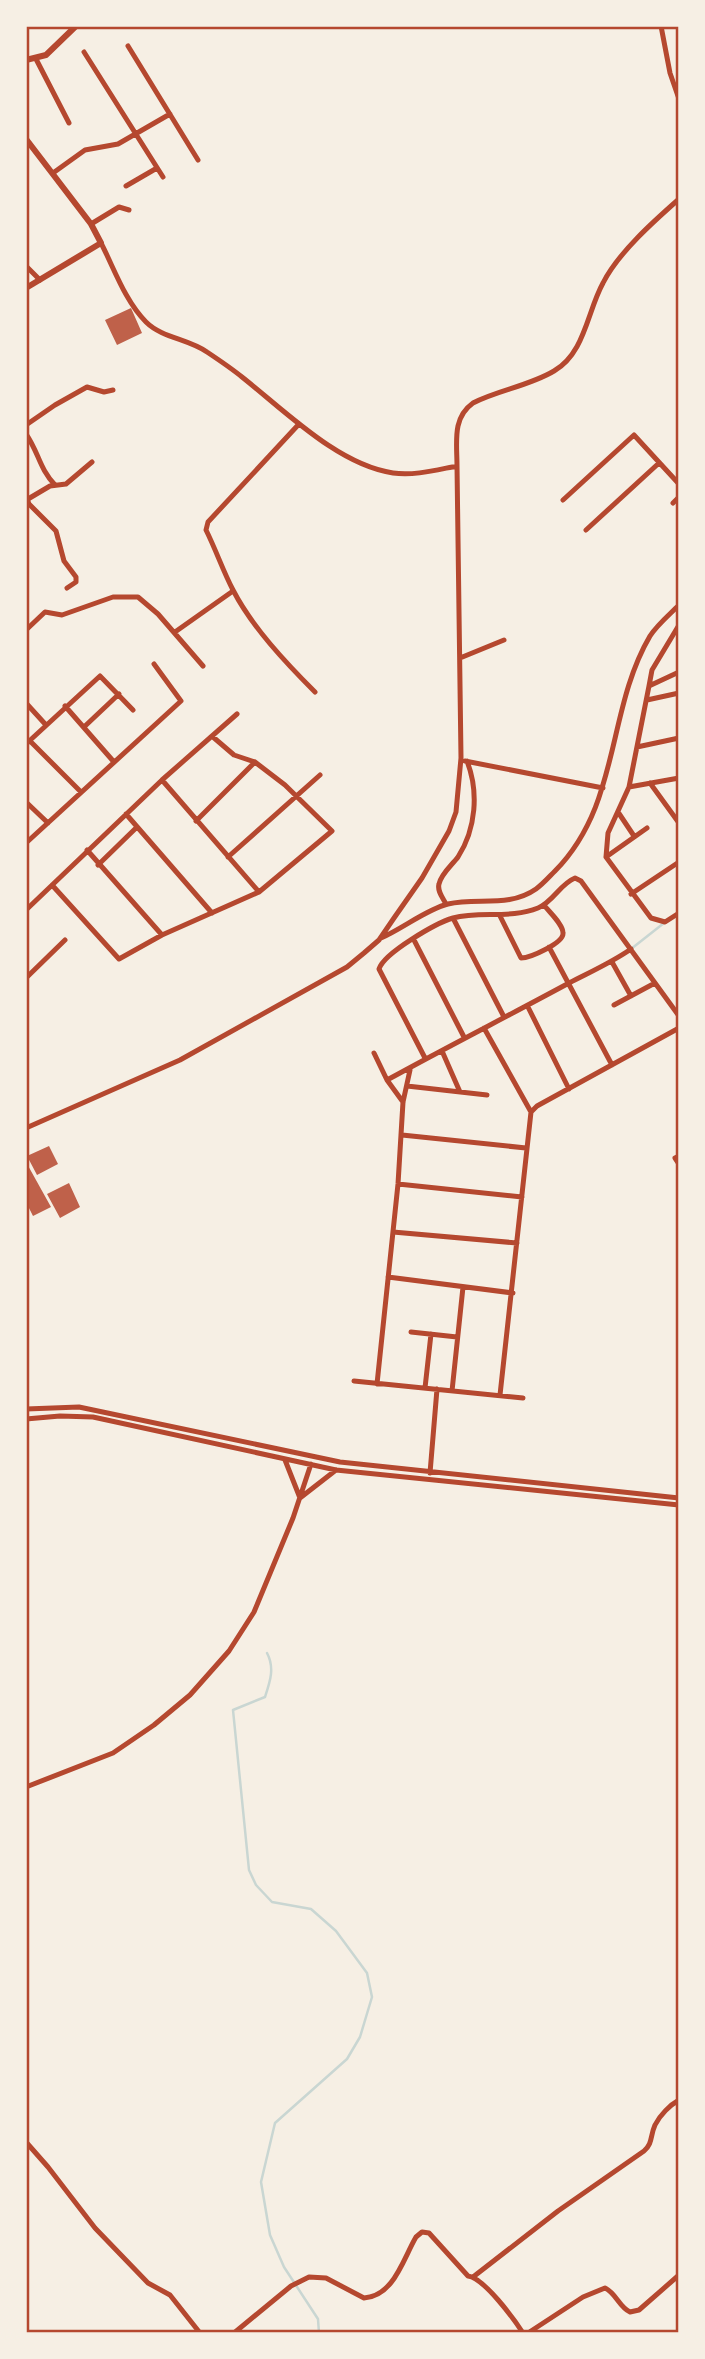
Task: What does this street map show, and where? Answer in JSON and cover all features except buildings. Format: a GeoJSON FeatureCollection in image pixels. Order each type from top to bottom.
{"type":"FeatureCollection","features":[{"type":"Feature","properties":{"kind":"street"},"geometry":{"type":"LineString","coordinates":[[26,60],[36,59],[54,49],[76,26]]}},
{"type":"Feature","properties":{"kind":"street"},"geometry":{"type":"LineString","coordinates":[[660,26],[670,73],[679,99]]}},
{"type":"Feature","properties":{"kind":"street"},"geometry":{"type":"LineString","coordinates":[[128,46],[198,160]]}},
{"type":"Feature","properties":{"kind":"street"},"geometry":{"type":"LineString","coordinates":[[84,52],[163,177]]}},
{"type":"Feature","properties":{"kind":"street"},"geometry":{"type":"LineString","coordinates":[[36,59],[69,123]]}},
{"type":"Feature","properties":{"kind":"street"},"geometry":{"type":"LineString","coordinates":[[53,173],[85,150],[111,146],[136,135],[170,114]]}},
{"type":"Feature","properties":{"kind":"street"},"geometry":{"type":"LineString","coordinates":[[26,139],[91,224],[125,290],[145,321],[154,328],[202,348],[242,376],[272,404],[327,444],[373,467],[404,473],[457,466]]}},
{"type":"Feature","properties":{"kind":"street"},"geometry":{"type":"LineString","coordinates":[[126,186],[157,168]]}},
{"type":"Feature","properties":{"kind":"street"},"geometry":{"type":"LineString","coordinates":[[379,940],[422,878],[449,831],[456,812],[464,760],[457,466],[459,418],[463,410],[484,397],[554,371],[570,357],[584,333],[603,283],[623,255],[679,199]]}},
{"type":"Feature","properties":{"kind":"street"},"geometry":{"type":"LineString","coordinates":[[91,224],[119,207],[130,210]]}},
{"type":"Feature","properties":{"kind":"street"},"geometry":{"type":"LineString","coordinates":[[26,288],[101,243]]}},
{"type":"Feature","properties":{"kind":"street"},"geometry":{"type":"LineString","coordinates":[[26,266],[40,279]]}},
{"type":"Feature","properties":{"kind":"street"},"geometry":{"type":"LineString","coordinates":[[26,425],[87,387],[104,392],[113,390]]}},
{"type":"Feature","properties":{"kind":"street"},"geometry":{"type":"LineString","coordinates":[[299,424],[208,522],[206,530],[233,591],[250,617],[286,664],[316,692]]}},
{"type":"Feature","properties":{"kind":"street"},"geometry":{"type":"LineString","coordinates":[[26,434],[37,451],[42,470],[55,485]]}},
{"type":"Feature","properties":{"kind":"street"},"geometry":{"type":"LineString","coordinates":[[563,500],[634,435],[679,484]]}},
{"type":"Feature","properties":{"kind":"street"},"geometry":{"type":"LineString","coordinates":[[67,588],[76,582],[76,577],[64,561],[56,531],[27,501],[55,485],[66,484],[92,462]]}},
{"type":"Feature","properties":{"kind":"street"},"geometry":{"type":"LineString","coordinates":[[586,530],[659,463]]}},
{"type":"Feature","properties":{"kind":"street"},"geometry":{"type":"LineString","coordinates":[[673,503],[679,497]]}},
{"type":"Feature","properties":{"kind":"street"},"geometry":{"type":"LineString","coordinates":[[175,632],[233,591]]}},
{"type":"Feature","properties":{"kind":"street"},"geometry":{"type":"LineString","coordinates":[[26,630],[45,612],[62,615],[122,595],[138,597],[175,632],[203,666]]}},
{"type":"Feature","properties":{"kind":"street"},"geometry":{"type":"LineString","coordinates":[[26,1128],[180,1060],[347,967],[379,940],[446,904],[508,901],[538,888],[578,844],[587,830],[603,788],[639,659],[651,634],[679,605]]}},
{"type":"Feature","properties":{"kind":"street"},"geometry":{"type":"LineString","coordinates":[[679,625],[652,670],[629,788],[608,833],[606,857],[651,918],[665,922],[679,913]]}},
{"type":"Feature","properties":{"kind":"street"},"geometry":{"type":"LineString","coordinates":[[460,658],[504,640]]}},
{"type":"Feature","properties":{"kind":"street"},"geometry":{"type":"LineString","coordinates":[[26,843],[181,701],[154,664]]}},
{"type":"Feature","properties":{"kind":"street"},"geometry":{"type":"LineString","coordinates":[[649,686],[679,673]]}},
{"type":"Feature","properties":{"kind":"street"},"geometry":{"type":"LineString","coordinates":[[81,792],[28,742],[100,676],[133,710]]}},
{"type":"Feature","properties":{"kind":"street"},"geometry":{"type":"LineString","coordinates":[[647,700],[679,693]]}},
{"type":"Feature","properties":{"kind":"street"},"geometry":{"type":"LineString","coordinates":[[84,727],[119,694]]}},
{"type":"Feature","properties":{"kind":"street"},"geometry":{"type":"LineString","coordinates":[[26,703],[47,725]]}},
{"type":"Feature","properties":{"kind":"street"},"geometry":{"type":"LineString","coordinates":[[65,706],[114,762]]}},
{"type":"Feature","properties":{"kind":"street"},"geometry":{"type":"LineString","coordinates":[[26,910],[162,780],[237,714]]}},
{"type":"Feature","properties":{"kind":"street"},"geometry":{"type":"LineString","coordinates":[[52,885],[119,959],[162,934],[259,892],[332,831],[296,795],[255,762],[234,755],[213,737]]}},
{"type":"Feature","properties":{"kind":"street"},"geometry":{"type":"LineString","coordinates":[[637,747],[679,738]]}},
{"type":"Feature","properties":{"kind":"street"},"geometry":{"type":"LineString","coordinates":[[464,760],[603,788]]}},
{"type":"Feature","properties":{"kind":"street"},"geometry":{"type":"LineString","coordinates":[[446,904],[439,892],[439,883],[469,835],[474,809],[474,778],[464,760]]}},
{"type":"Feature","properties":{"kind":"street"},"geometry":{"type":"LineString","coordinates":[[196,821],[255,762]]}},
{"type":"Feature","properties":{"kind":"street"},"geometry":{"type":"LineString","coordinates":[[229,857],[320,775]]}},
{"type":"Feature","properties":{"kind":"street"},"geometry":{"type":"LineString","coordinates":[[629,788],[679,778]]}},
{"type":"Feature","properties":{"kind":"street"},"geometry":{"type":"LineString","coordinates":[[162,780],[259,892]]}},
{"type":"Feature","properties":{"kind":"street"},"geometry":{"type":"LineString","coordinates":[[650,783],[679,823]]}},
{"type":"Feature","properties":{"kind":"street"},"geometry":{"type":"LineString","coordinates":[[26,802],[48,823]]}},
{"type":"Feature","properties":{"kind":"street"},"geometry":{"type":"LineString","coordinates":[[618,812],[634,836]]}},
{"type":"Feature","properties":{"kind":"street"},"geometry":{"type":"LineString","coordinates":[[126,814],[212,913]]}},
{"type":"Feature","properties":{"kind":"street"},"geometry":{"type":"LineString","coordinates":[[98,865],[137,827]]}},
{"type":"Feature","properties":{"kind":"street"},"geometry":{"type":"LineString","coordinates":[[606,857],[647,828]]}},
{"type":"Feature","properties":{"kind":"street"},"geometry":{"type":"LineString","coordinates":[[87,850],[162,934]]}},
{"type":"Feature","properties":{"kind":"street"},"geometry":{"type":"LineString","coordinates":[[631,894],[679,862]]}},
{"type":"Feature","properties":{"kind":"street"},"geometry":{"type":"LineString","coordinates":[[425,1058],[379,969],[388,956],[453,918],[500,916],[535,909],[544,905],[572,878],[577,878],[679,1016]]}},
{"type":"Feature","properties":{"kind":"street"},"geometry":{"type":"LineString","coordinates":[[500,916],[521,958],[528,958],[559,942],[564,932],[544,905]]}},
{"type":"Feature","properties":{"kind":"street"},"geometry":{"type":"LineString","coordinates":[[453,918],[504,1017]]}},
{"type":"Feature","properties":{"kind":"street"},"geometry":{"type":"LineString","coordinates":[[26,978],[65,940]]}},
{"type":"Feature","properties":{"kind":"street"},"geometry":{"type":"LineString","coordinates":[[414,940],[464,1037]]}},
{"type":"Feature","properties":{"kind":"street"},"geometry":{"type":"LineString","coordinates":[[549,947],[612,1065]]}},
{"type":"Feature","properties":{"kind":"street"},"geometry":{"type":"LineString","coordinates":[[387,1080],[410,1070],[425,1058],[464,1037],[528,1007],[612,962],[631,949]]}},
{"type":"Feature","properties":{"kind":"street"},"geometry":{"type":"LineString","coordinates":[[612,962],[631,996]]}},
{"type":"Feature","properties":{"kind":"street"},"geometry":{"type":"LineString","coordinates":[[614,1006],[655,983]]}},
{"type":"Feature","properties":{"kind":"street"},"geometry":{"type":"LineString","coordinates":[[528,1007],[569,1089]]}},
{"type":"Feature","properties":{"kind":"street"},"geometry":{"type":"LineString","coordinates":[[484,1028],[531,1112]]}},
{"type":"Feature","properties":{"kind":"street"},"geometry":{"type":"LineString","coordinates":[[500,1395],[531,1112],[537,1106],[679,1028]]}},
{"type":"Feature","properties":{"kind":"street"},"geometry":{"type":"LineString","coordinates":[[442,1051],[460,1092]]}},
{"type":"Feature","properties":{"kind":"street"},"geometry":{"type":"LineString","coordinates":[[374,1053],[387,1080],[403,1102]]}},
{"type":"Feature","properties":{"kind":"street"},"geometry":{"type":"LineString","coordinates":[[376,1384],[398,1184],[403,1102],[410,1070]]}},
{"type":"Feature","properties":{"kind":"street"},"geometry":{"type":"LineString","coordinates":[[407,1086],[486,1095]]}},
{"type":"Feature","properties":{"kind":"street"},"geometry":{"type":"LineString","coordinates":[[402,1135],[526,1148]]}},
{"type":"Feature","properties":{"kind":"street"},"geometry":{"type":"LineString","coordinates":[[679,1156],[675,1158],[679,1164]]}},
{"type":"Feature","properties":{"kind":"street"},"geometry":{"type":"LineString","coordinates":[[398,1184],[522,1197]]}},
{"type":"Feature","properties":{"kind":"street"},"geometry":{"type":"LineString","coordinates":[[393,1232],[517,1243]]}},
{"type":"Feature","properties":{"kind":"street"},"geometry":{"type":"LineString","coordinates":[[388,1277],[513,1293]]}},
{"type":"Feature","properties":{"kind":"street"},"geometry":{"type":"LineString","coordinates":[[452,1391],[463,1287]]}},
{"type":"Feature","properties":{"kind":"street"},"geometry":{"type":"LineString","coordinates":[[411,1332],[457,1337]]}},
{"type":"Feature","properties":{"kind":"street"},"geometry":{"type":"LineString","coordinates":[[425,1388],[431,1334]]}},
{"type":"Feature","properties":{"kind":"street"},"geometry":{"type":"LineString","coordinates":[[354,1381],[523,1398]]}},
{"type":"Feature","properties":{"kind":"street"},"geometry":{"type":"LineString","coordinates":[[430,1480],[437,1389]]}},
{"type":"Feature","properties":{"kind":"street"},"geometry":{"type":"LineString","coordinates":[[26,1409],[79,1407],[313,1458],[679,1498]]}},
{"type":"Feature","properties":{"kind":"street"},"geometry":{"type":"LineString","coordinates":[[26,1419],[93,1417],[336,1470],[679,1505]]}},
{"type":"Feature","properties":{"kind":"street"},"geometry":{"type":"LineString","coordinates":[[26,1787],[113,1753],[154,1725],[190,1695],[229,1651],[254,1612],[300,1498],[313,1458]]}},
{"type":"Feature","properties":{"kind":"street"},"geometry":{"type":"LineString","coordinates":[[285,1460],[300,1498]]}},
{"type":"Feature","properties":{"kind":"street"},"geometry":{"type":"LineString","coordinates":[[300,1498],[336,1470]]}},
{"type":"Feature","properties":{"kind":"street"},"geometry":{"type":"LineString","coordinates":[[473,2277],[558,2211],[644,2151],[651,2144],[655,2124],[664,2112],[679,2100]]}},
{"type":"Feature","properties":{"kind":"street"},"geometry":{"type":"LineString","coordinates":[[26,2142],[48,2166],[94,2228],[148,2283],[170,2295],[200,2333]]}},
{"type":"Feature","properties":{"kind":"street"},"geometry":{"type":"LineString","coordinates":[[234,2333],[291,2286],[318,2276],[369,2298],[388,2286],[416,2237],[422,2232],[429,2233],[468,2276],[473,2277],[510,2313],[525,2333],[583,2297],[605,2288],[610,2290],[625,2310],[639,2310],[679,2275]]}},
{"type":"Feature","properties":{"kind":"waterway"},"geometry":{"type":"LineString","coordinates":[[631,949],[664,923]]}},
{"type":"Feature","properties":{"kind":"waterway"},"geometry":{"type":"LineString","coordinates":[[267,1653],[271,1670],[265,1697],[233,1710],[249,1870],[256,1885],[272,1902],[311,1909],[336,1931],[367,1973],[372,1997],[360,2037],[347,2059],[275,2123],[261,2182],[270,2235],[284,2267],[318,2319],[319,2333]]}}]}
